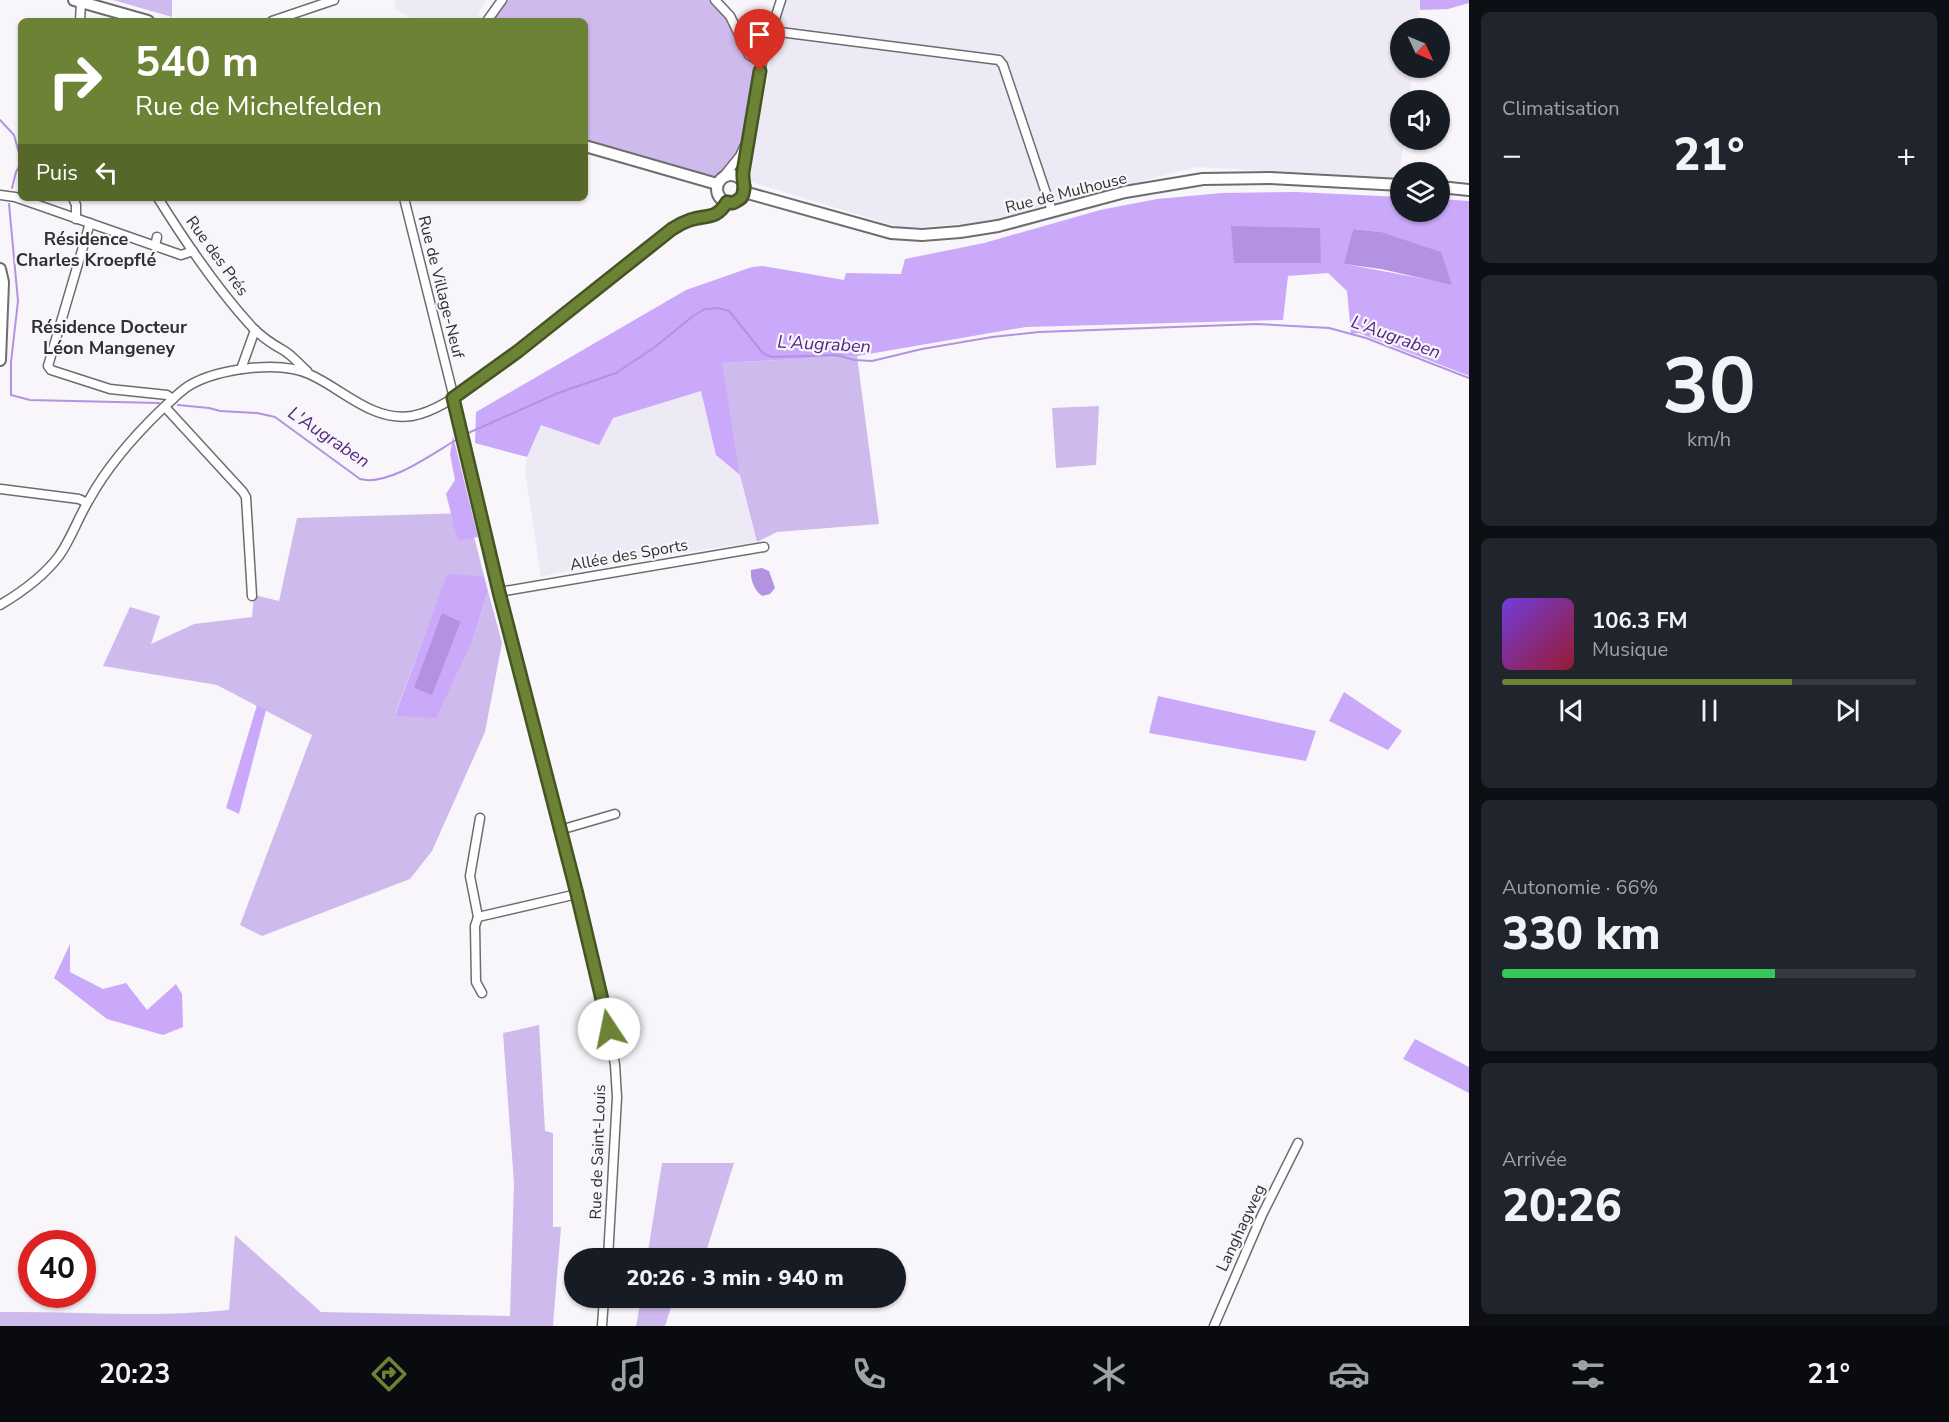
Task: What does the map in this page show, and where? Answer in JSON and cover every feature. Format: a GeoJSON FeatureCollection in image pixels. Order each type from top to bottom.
{"type":"FeatureCollection","features":[{"type":"Feature","properties":{"kind":"main road"},"geometry":{"type":"LineString","coordinates":[[77,1],[137,18]]}},
{"type":"Feature","properties":{"kind":"main road"},"geometry":{"type":"LineString","coordinates":[[588,147],[720,181],[735,175],[742,180],[744,192],[738,201],[727,202],[717,193],[720,181]]}},
{"type":"Feature","properties":{"kind":"main road","name":"Rue de Mulhouse"},"geometry":{"type":"LineString","coordinates":[[744,192],[891,233],[922,235],[998,226],[1125,192],[1203,179],[1270,178],[1390,184]]}},
{"type":"Feature","properties":{"kind":"main road"},"geometry":{"type":"LineString","coordinates":[[1450,188],[1469,190]]}},
{"type":"Feature","properties":{"kind":"main road"},"geometry":{"type":"LineString","coordinates":[[0,268],[3,282],[0,360]]}},
{"type":"Feature","properties":{"kind":"street"},"geometry":{"type":"LineString","coordinates":[[281,18],[334,0]]}},
{"type":"Feature","properties":{"kind":"street"},"geometry":{"type":"LineString","coordinates":[[489,18],[502,0]]}},
{"type":"Feature","properties":{"kind":"street"},"geometry":{"type":"LineString","coordinates":[[715,0],[730,16],[749,55],[762,60]]}},
{"type":"Feature","properties":{"kind":"street"},"geometry":{"type":"LineString","coordinates":[[742,180],[762,60],[781,0]]}},
{"type":"Feature","properties":{"kind":"street"},"geometry":{"type":"LineString","coordinates":[[77,1],[80,18]]}},
{"type":"Feature","properties":{"kind":"street"},"geometry":{"type":"LineString","coordinates":[[772,31],[999,60],[1003,65],[1052,211]]}},
{"type":"Feature","properties":{"kind":"street"},"geometry":{"type":"LineString","coordinates":[[720,181],[740,156],[748,139]]}},
{"type":"Feature","properties":{"kind":"street"},"geometry":{"type":"LineString","coordinates":[[0,195],[18,198]]}},
{"type":"Feature","properties":{"kind":"street"},"geometry":{"type":"LineString","coordinates":[[26,201],[76,219],[156,241],[181,255],[193,251]]}},
{"type":"Feature","properties":{"kind":"street"},"geometry":{"type":"LineString","coordinates":[[74,201],[76,219]]}},
{"type":"Feature","properties":{"kind":"street","name":"Rue des Prés"},"geometry":{"type":"LineString","coordinates":[[160,201],[234,307],[255,330],[310,374]]}},
{"type":"Feature","properties":{"kind":"street","name":"Rue de Village-Neuf"},"geometry":{"type":"LineString","coordinates":[[405,201],[466,447],[499,592],[606,1011]]}},
{"type":"Feature","properties":{"kind":"street"},"geometry":{"type":"LineString","coordinates":[[0,605],[40,577],[59,555],[101,478],[116,458],[142,428],[190,385],[241,369],[290,368],[310,374],[370,409],[388,416],[413,416],[453,398],[517,352],[672,229],[691,219],[710,217],[718,213],[727,202]]}},
{"type":"Feature","properties":{"kind":"street"},"geometry":{"type":"LineString","coordinates":[[90,223],[48,366],[51,370],[110,389],[167,395],[173,399]]}},
{"type":"Feature","properties":{"kind":"street"},"geometry":{"type":"LineString","coordinates":[[241,369],[255,330]]}},
{"type":"Feature","properties":{"kind":"street"},"geometry":{"type":"LineString","coordinates":[[284,351],[290,368]]}},
{"type":"Feature","properties":{"kind":"street"},"geometry":{"type":"LineString","coordinates":[[165,407],[246,497],[252,596]]}},
{"type":"Feature","properties":{"kind":"street"},"geometry":{"type":"LineString","coordinates":[[1,489],[79,499],[87,503]]}},
{"type":"Feature","properties":{"kind":"street","name":"Allée des Sports"},"geometry":{"type":"LineString","coordinates":[[499,592],[764,547]]}},
{"type":"Feature","properties":{"kind":"street"},"geometry":{"type":"LineString","coordinates":[[560,830],[615,814]]}},
{"type":"Feature","properties":{"kind":"street"},"geometry":{"type":"LineString","coordinates":[[480,818],[470,876],[478,917],[476,982],[482,993]]}},
{"type":"Feature","properties":{"kind":"street"},"geometry":{"type":"LineString","coordinates":[[478,917],[577,894]]}},
{"type":"Feature","properties":{"kind":"street","name":"Rue de Saint-Louis"},"geometry":{"type":"LineString","coordinates":[[606,1011],[615,1065],[617,1096],[609,1248]]}},
{"type":"Feature","properties":{"kind":"street","name":"Langhagweg"},"geometry":{"type":"LineString","coordinates":[[1214,1326],[1298,1143]]}},
{"type":"Feature","properties":{"kind":"street"},"geometry":{"type":"LineString","coordinates":[[602,1326],[603,1308]]}},
{"type":"Feature","properties":{"kind":"shaded area"},"geometry":{"type":"Polygon","coordinates":[[[113,0],[172,0],[172,17],[113,0]]]}},
{"type":"Feature","properties":{"kind":"shaded area"},"geometry":{"type":"Polygon","coordinates":[[[395,0],[486,0],[478,14],[480,18],[411,18],[395,9],[395,0]]]}},
{"type":"Feature","properties":{"kind":"shaded area"},"geometry":{"type":"Polygon","coordinates":[[[502,0],[715,0],[749,55],[762,60],[748,139],[726,169],[716,177],[588,141],[588,18],[489,18],[502,0]]]}},
{"type":"Feature","properties":{"kind":"shaded area"},"geometry":{"type":"Polygon","coordinates":[[[786,0],[1420,0],[1419,18],[1390,18],[1390,78],[1412,78],[1410,90],[1390,90],[1390,150],[1403,150],[1401,162],[1390,162],[1390,178],[1196,167],[991,222],[902,228],[748,181],[775,39],[786,0]]]}},
{"type":"Feature","properties":{"kind":"shaded area"},"geometry":{"type":"Polygon","coordinates":[[[1420,0],[1469,0],[1469,3],[1448,9],[1420,10],[1420,0]]]}},
{"type":"Feature","properties":{"kind":"shaded area"},"geometry":{"type":"Polygon","coordinates":[[[1297,192],[1390,196],[1390,222],[1450,222],[1450,200],[1469,201],[1469,376],[1359,333],[1351,334],[1347,291],[1328,273],[1288,276],[1283,320],[1026,327],[857,356],[722,363],[740,475],[716,455],[701,391],[613,418],[599,445],[541,425],[527,457],[475,443],[476,412],[686,290],[752,267],[763,266],[844,280],[846,273],[901,274],[905,259],[984,243],[1100,210],[1157,199],[1222,193],[1297,192]],[[1353,229],[1345,264],[1452,284],[1381,232],[1353,229]]]}},
{"type":"Feature","properties":{"kind":"shaded area"},"geometry":{"type":"Polygon","coordinates":[[[1231,226],[1320,228],[1321,263],[1234,263],[1231,226]]]}},
{"type":"Feature","properties":{"kind":"shaded area"},"geometry":{"type":"Polygon","coordinates":[[[1353,229],[1381,232],[1441,252],[1452,285],[1381,269],[1344,264],[1353,229]]]}},
{"type":"Feature","properties":{"kind":"shaded area"},"geometry":{"type":"Polygon","coordinates":[[[857,356],[879,524],[777,532],[757,542],[740,475],[721,363],[857,356]]]}},
{"type":"Feature","properties":{"kind":"shaded area"},"geometry":{"type":"Polygon","coordinates":[[[721,363],[740,475],[757,542],[588,566],[541,577],[525,470],[527,457],[540,425],[613,418],[721,363]]]}},
{"type":"Feature","properties":{"kind":"shaded area"},"geometry":{"type":"Polygon","coordinates":[[[1099,406],[1096,465],[1056,468],[1052,408],[1099,406]]]}},
{"type":"Feature","properties":{"kind":"shaded area"},"geometry":{"type":"Polygon","coordinates":[[[453,436],[478,537],[458,541],[446,494],[455,480],[450,454],[453,436]]]}},
{"type":"Feature","properties":{"kind":"shaded area"},"geometry":{"type":"Polygon","coordinates":[[[468,513],[484,576],[447,575],[395,715],[473,639],[488,591],[502,643],[485,732],[432,851],[410,879],[262,936],[240,925],[312,735],[217,685],[103,666],[130,607],[160,616],[151,644],[194,624],[252,617],[254,595],[279,601],[297,518],[468,513]]]}},
{"type":"Feature","properties":{"kind":"shaded area"},"geometry":{"type":"Polygon","coordinates":[[[762,568],[769,571],[775,588],[770,594],[762,596],[752,581],[751,570],[762,568]]]}},
{"type":"Feature","properties":{"kind":"shaded area"},"geometry":{"type":"Polygon","coordinates":[[[447,574],[484,576],[488,591],[473,639],[436,718],[395,716],[447,574]],[[461,622],[414,688],[432,694],[461,622]]]}},
{"type":"Feature","properties":{"kind":"shaded area"},"geometry":{"type":"Polygon","coordinates":[[[442,613],[461,622],[432,695],[414,688],[442,613]]]}},
{"type":"Feature","properties":{"kind":"shaded area"},"geometry":{"type":"Polygon","coordinates":[[[1344,692],[1402,731],[1388,750],[1329,721],[1344,692]]]}},
{"type":"Feature","properties":{"kind":"shaded area"},"geometry":{"type":"Polygon","coordinates":[[[1158,696],[1316,731],[1306,761],[1149,733],[1158,696]]]}},
{"type":"Feature","properties":{"kind":"shaded area"},"geometry":{"type":"Polygon","coordinates":[[[257,705],[266,710],[239,814],[226,808],[257,705]]]}},
{"type":"Feature","properties":{"kind":"shaded area"},"geometry":{"type":"Polygon","coordinates":[[[70,944],[70,972],[103,989],[126,983],[147,1010],[176,984],[182,994],[183,1027],[163,1035],[107,1019],[54,978],[70,944]]]}},
{"type":"Feature","properties":{"kind":"shaded area"},"geometry":{"type":"Polygon","coordinates":[[[539,1025],[545,1131],[553,1133],[553,1227],[561,1227],[554,1326],[0,1326],[0,1312],[143,1314],[229,1310],[235,1235],[321,1312],[510,1316],[514,1183],[503,1033],[539,1025]]]}},
{"type":"Feature","properties":{"kind":"shaded area"},"geometry":{"type":"Polygon","coordinates":[[[1415,1039],[1469,1067],[1469,1093],[1403,1059],[1415,1039]]]}},
{"type":"Feature","properties":{"kind":"shaded area"},"geometry":{"type":"Polygon","coordinates":[[[662,1163],[734,1163],[707,1248],[649,1248],[662,1163]]]}},
{"type":"Feature","properties":{"kind":"shaded area"},"geometry":{"type":"Polygon","coordinates":[[[639,1308],[671,1308],[665,1326],[636,1326],[639,1308]]]}},
{"type":"Feature","properties":{"kind":"waterway","name":"L'Augraben"},"geometry":{"type":"LineString","coordinates":[[0,120],[14,135],[18,149]]}},
{"type":"Feature","properties":{"kind":"waterway","name":"L'Augraben"},"geometry":{"type":"LineString","coordinates":[[12,188],[18,168]]}},
{"type":"Feature","properties":{"kind":"waterway","name":"L'Augraben"},"geometry":{"type":"LineString","coordinates":[[9,204],[18,301],[11,362],[11,395],[30,400],[159,403]]}},
{"type":"Feature","properties":{"kind":"waterway","name":"L'Augraben"},"geometry":{"type":"LineString","coordinates":[[466,434],[558,393],[616,373],[655,347],[693,316],[705,309],[718,308],[729,311],[763,353],[771,357],[836,355],[855,360],[872,361],[922,349],[992,337],[1039,332],[1257,324],[1329,328],[1366,338],[1469,378]]}},
{"type":"Feature","properties":{"kind":"waterway","name":"L'Augraben"},"geometry":{"type":"LineString","coordinates":[[178,405],[275,417],[360,479],[372,480],[398,473],[461,437]]}},
{"type":"Feature","properties":{"kind":"district","name":"Résidence Charles Kroepflé"},"geometry":{"type":"Point","coordinates":[86,249]}},
{"type":"Feature","properties":{"kind":"district","name":"Résidence Docteur Léon Mangeney"},"geometry":{"type":"Point","coordinates":[109,337]}},
{"type":"Feature","properties":{"kind":"route"},"geometry":{"type":"LineString","coordinates":[[609,1029],[577,894],[499,592],[453,398],[517,352],[672,229],[691,219],[710,217],[718,213],[727,202],[733,203],[741,198],[745,189],[742,180],[743,172],[760,71]]}}]}
